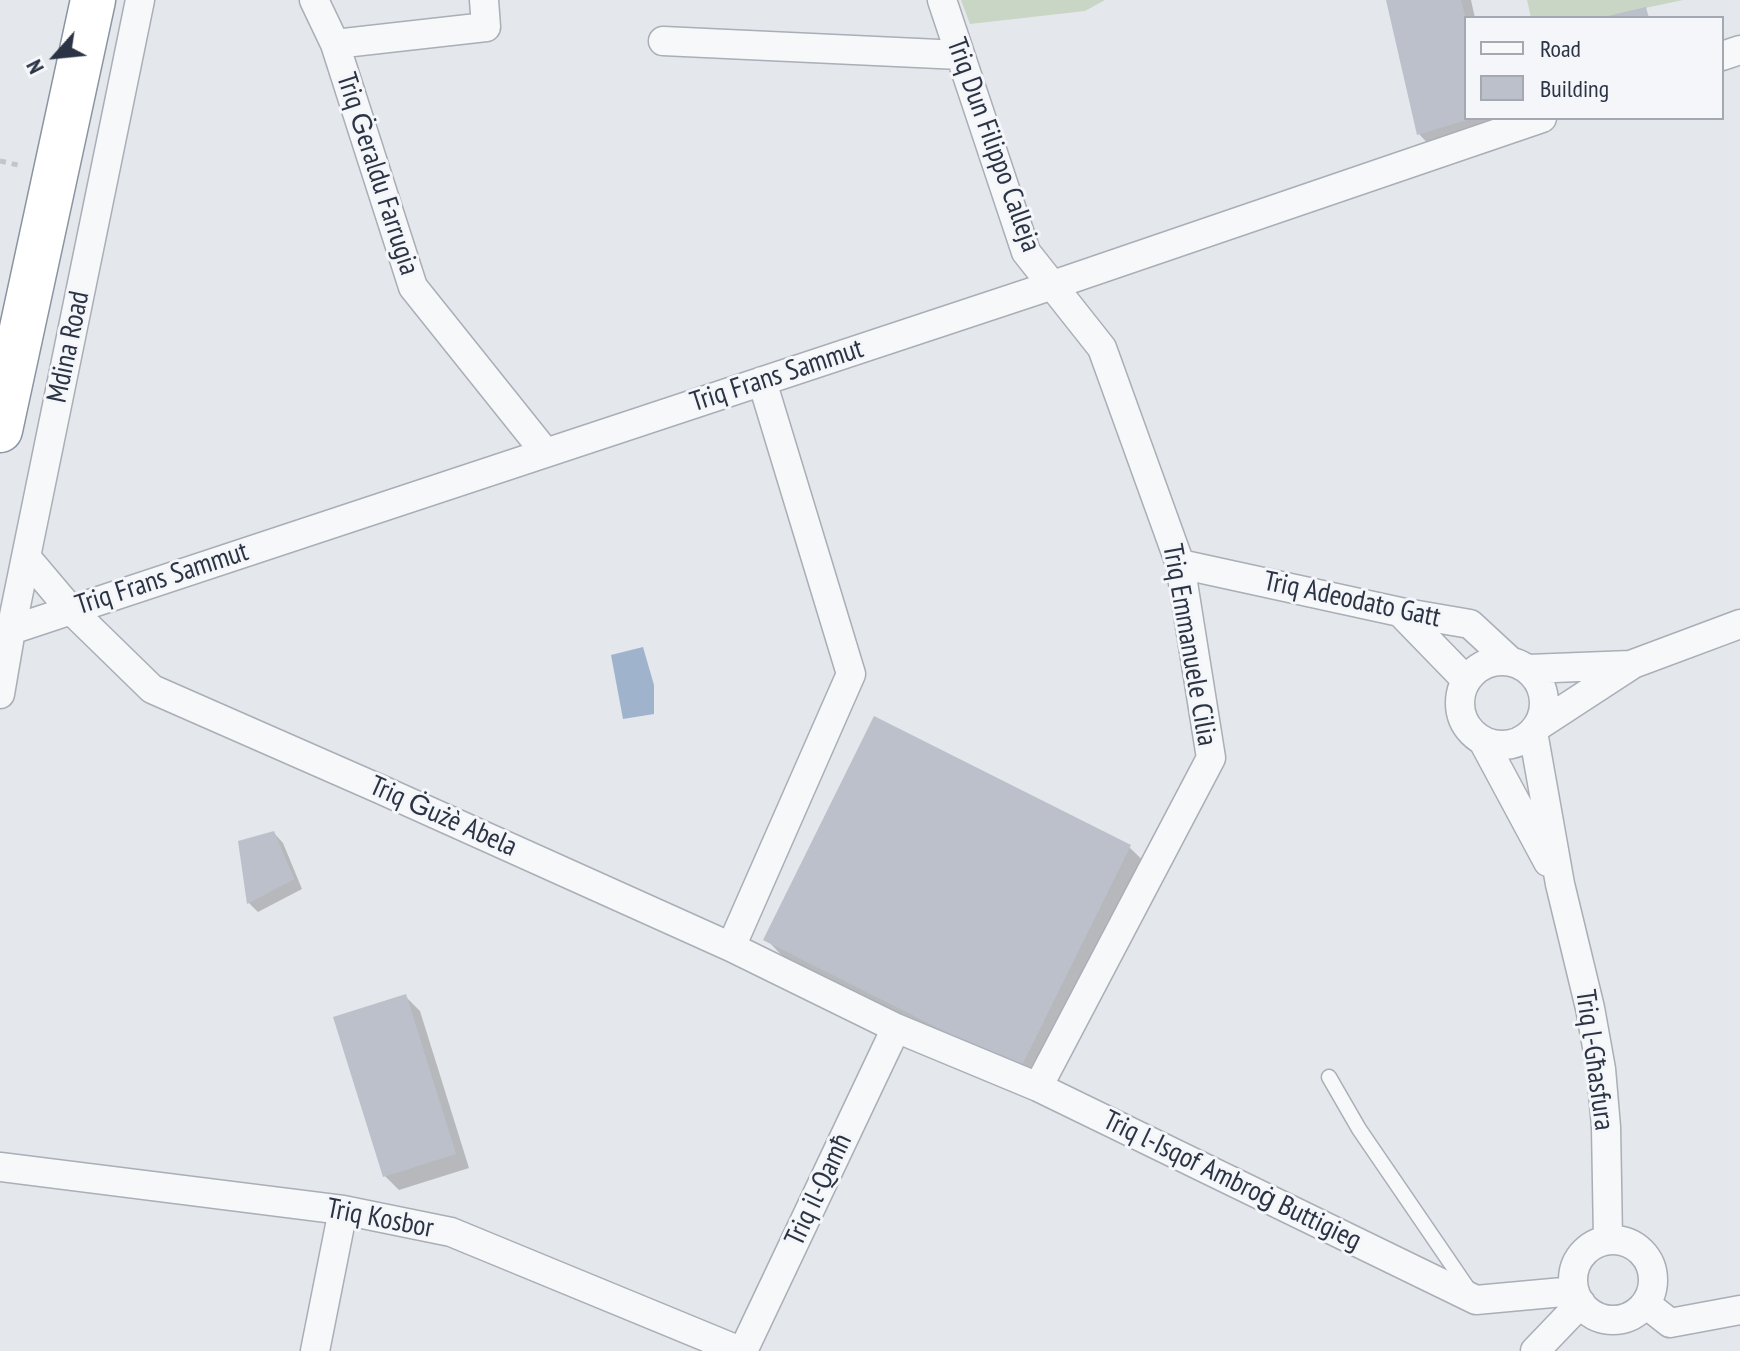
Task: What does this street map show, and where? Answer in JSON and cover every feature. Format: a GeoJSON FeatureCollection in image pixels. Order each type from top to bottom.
{"type":"FeatureCollection","features":[{"type":"Feature","properties":{"kind":"highway","name":"Mdina Road"},"geometry":{"type":"LineString","coordinates":[[0,430],[93,0]]}},
{"type":"Feature","properties":{"kind":"street","name":"Mdina Road"},"geometry":{"type":"LineString","coordinates":[[0,694],[140,0]]}},
{"type":"Feature","properties":{"kind":"street","name":"Triq Ġeraldu Farrugia"},"geometry":{"type":"LineString","coordinates":[[314,0],[335,44],[413,287],[545,452]]}},
{"type":"Feature","properties":{"kind":"street"},"geometry":{"type":"LineString","coordinates":[[335,44],[486,27],[484,0]]}},
{"type":"Feature","properties":{"kind":"street","name":"Triq Dun Filippo Calleja"},"geometry":{"type":"LineString","coordinates":[[942,0],[1026,252],[1053,285]]}},
{"type":"Feature","properties":{"kind":"street"},"geometry":{"type":"LineString","coordinates":[[663,41],[960,55]]}},
{"type":"Feature","properties":{"kind":"street","name":"Triq Frans Sammut"},"geometry":{"type":"LineString","coordinates":[[11,630],[1053,285],[1536,120]]}},
{"type":"Feature","properties":{"kind":"street","name":"Triq Emmanuele Cilia"},"geometry":{"type":"LineString","coordinates":[[1038,1087],[1211,758],[1180,564],[1102,348],[1053,285]]}},
{"type":"Feature","properties":{"kind":"street"},"geometry":{"type":"LineString","coordinates":[[731,947],[851,674],[762,381]]}},
{"type":"Feature","properties":{"kind":"street","name":"Triq Ġużè Abela"},"geometry":{"type":"LineString","coordinates":[[26,557],[70,609],[152,689],[731,947],[896,1028]]}},
{"type":"Feature","properties":{"kind":"street","name":"Triq Adeodato Gatt"},"geometry":{"type":"LineString","coordinates":[[1180,564],[1400,612],[1470,624],[1536,678],[1544,702],[1543,714],[1535,729]]}},
{"type":"Feature","properties":{"kind":"street"},"geometry":{"type":"LineString","coordinates":[[1400,612],[1466,680]]}},
{"type":"Feature","properties":{"kind":"street"},"geometry":{"type":"LineString","coordinates":[[1633,664],[1519,665],[1497,661],[1485,664],[1474,670],[1460,693],[1459,707],[1463,721],[1483,741],[1494,745],[1517,743],[1633,664],[1740,624]]}},
{"type":"Feature","properties":{"kind":"street","name":"Triq l-Għasfura"},"geometry":{"type":"LineString","coordinates":[[1535,729],[1560,884],[1590,1008],[1601,1069],[1606,1127],[1608,1239]]}},
{"type":"Feature","properties":{"kind":"street","name":"Triq l-Għasfura"},"geometry":{"type":"LineString","coordinates":[[1483,741],[1560,884]]}},
{"type":"Feature","properties":{"kind":"street","name":"Triq l-Isqof Ambroġ Buttigieg"},"geometry":{"type":"LineString","coordinates":[[896,1028],[1038,1087],[1476,1300]]}},
{"type":"Feature","properties":{"kind":"street","name":"Triq il-Qamħ"},"geometry":{"type":"LineString","coordinates":[[741,1351],[896,1028]]}},
{"type":"Feature","properties":{"kind":"street","name":"Triq Kosbor"},"geometry":{"type":"LineString","coordinates":[[0,1167],[341,1203],[451,1232],[741,1351]]}},
{"type":"Feature","properties":{"kind":"street"},"geometry":{"type":"LineString","coordinates":[[315,1351],[341,1203]]}},
{"type":"Feature","properties":{"kind":"street"},"geometry":{"type":"LineString","coordinates":[[1608,1239],[1634,1245],[1652,1268],[1654,1282],[1646,1304],[1636,1313],[1621,1319],[1607,1320],[1594,1315],[1577,1297],[1573,1277],[1577,1263],[1584,1252],[1595,1244],[1608,1239]]}},
{"type":"Feature","properties":{"kind":"street"},"geometry":{"type":"LineString","coordinates":[[1476,1300],[1577,1297]]}},
{"type":"Feature","properties":{"kind":"street"},"geometry":{"type":"LineString","coordinates":[[1535,1351],[1577,1297]]}},
{"type":"Feature","properties":{"kind":"street"},"geometry":{"type":"LineString","coordinates":[[1646,1304],[1670,1323],[1740,1310]]}},
{"type":"Feature","properties":{"kind":"lane"},"geometry":{"type":"LineString","coordinates":[[1329,1077],[1359,1129],[1476,1300]]}},
{"type":"Feature","properties":{"kind":"green space"},"geometry":{"type":"Polygon","coordinates":[[[961,0],[1105,0],[1085,11],[970,24],[961,0]]]}},
{"type":"Feature","properties":{"kind":"green space"},"geometry":{"type":"Polygon","coordinates":[[[1527,0],[1683,0],[1607,16],[1531,16],[1527,0]]]}},
{"type":"Feature","properties":{"kind":"water"},"geometry":{"type":"Polygon","coordinates":[[[643,647],[654,685],[654,714],[623,719],[611,655],[643,647]]]}},
{"type":"Feature","properties":{"kind":"building"},"geometry":{"type":"Polygon","coordinates":[[[1386,0],[1461,0],[1465,16],[1466,120],[1417,135],[1386,0]]]}},
{"type":"Feature","properties":{"kind":"building"},"geometry":{"type":"Polygon","coordinates":[[[1646,7],[1648,16],[1607,16],[1646,7]]]}},
{"type":"Feature","properties":{"kind":"building"},"geometry":{"type":"Polygon","coordinates":[[[874,716],[1131,845],[1020,1069],[763,940],[874,716]]]}},
{"type":"Feature","properties":{"kind":"building"},"geometry":{"type":"Polygon","coordinates":[[[274,831],[294,879],[247,904],[238,841],[274,831]]]}},
{"type":"Feature","properties":{"kind":"building"},"geometry":{"type":"Polygon","coordinates":[[[406,994],[456,1154],[383,1177],[333,1017],[406,994]]]}}]}
